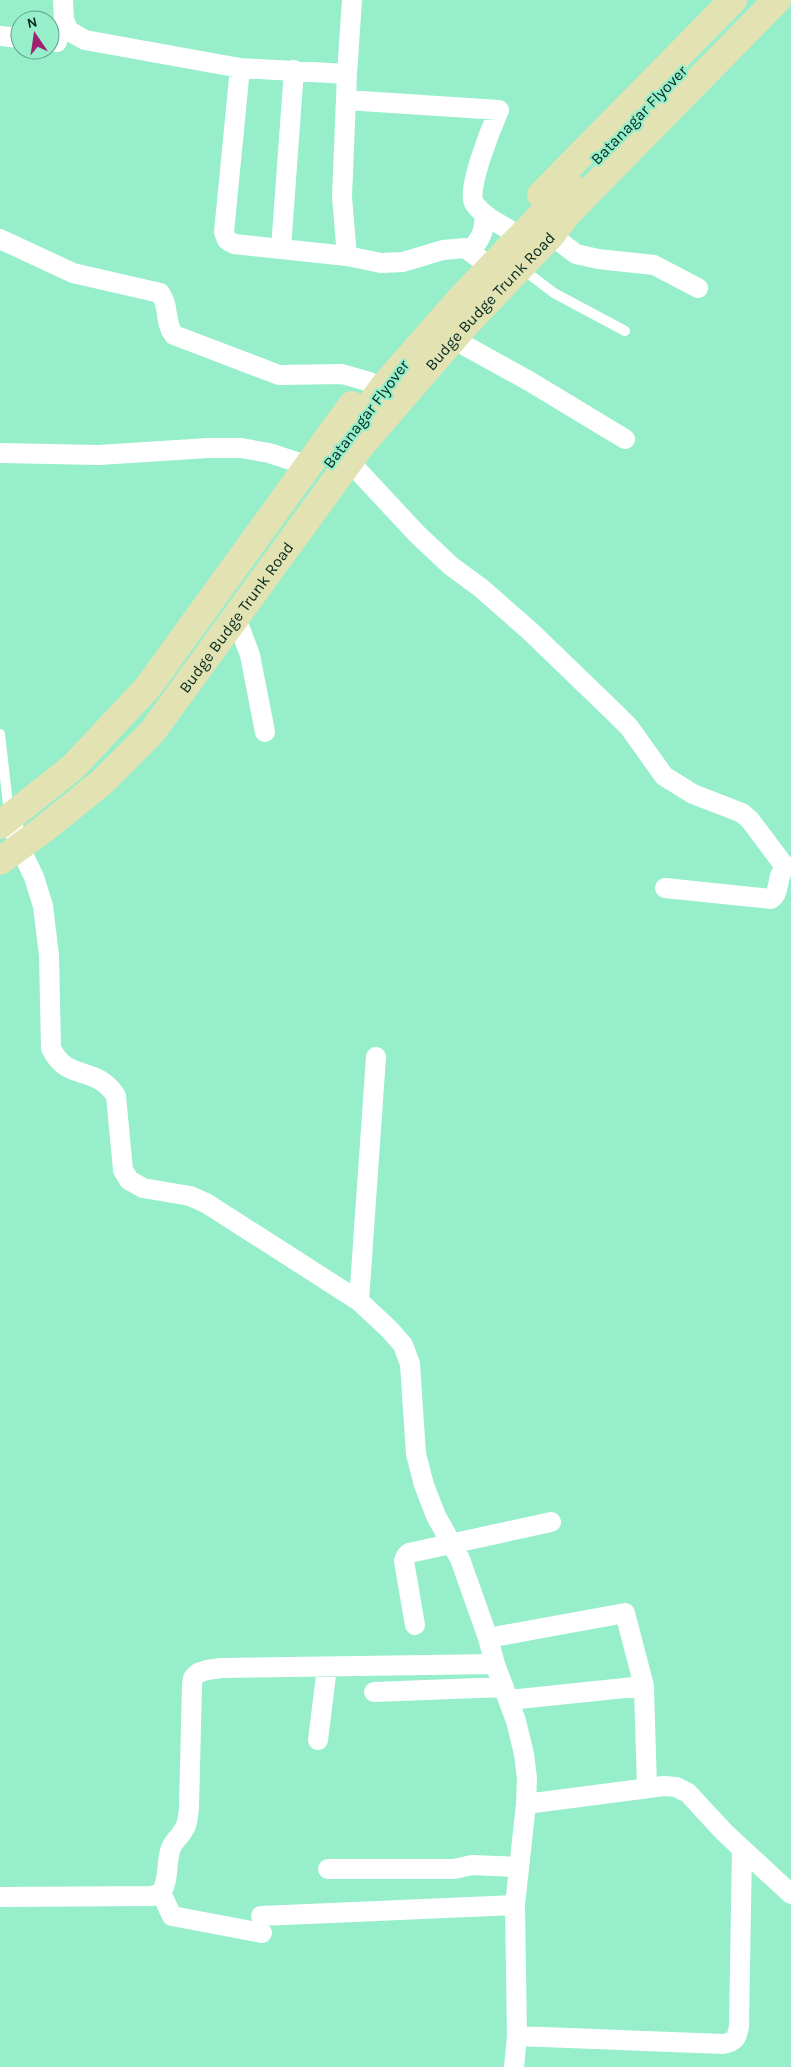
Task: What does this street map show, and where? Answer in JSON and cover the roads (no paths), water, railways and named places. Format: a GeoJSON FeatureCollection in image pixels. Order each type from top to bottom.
{"type":"FeatureCollection","features":[{"type":"Feature","properties":{"kind":"street"},"geometry":{"type":"LineString","coordinates":[[62,0],[64,20],[69,31],[85,40],[240,68],[347,74]]}},
{"type":"Feature","properties":{"kind":"street"},"geometry":{"type":"LineString","coordinates":[[347,256],[342,197],[352,0]]}},
{"type":"Feature","properties":{"kind":"street","name":"Budge Budge Trunk Road"},"geometry":{"type":"LineString","coordinates":[[6,838],[148,687],[370,382],[474,255],[508,229],[733,0]]}},
{"type":"Feature","properties":{"kind":"street","name":"Batanagar Flyover"},"geometry":{"type":"LineString","coordinates":[[6,838],[71,788],[120,740],[165,688],[384,386],[462,297],[751,0]]}},
{"type":"Feature","properties":{"kind":"street","name":"Budge Budge Trunk Road"},"geometry":{"type":"LineString","coordinates":[[6,838],[102,782],[152,732],[362,444],[453,339],[551,235],[567,214],[776,0]]}},
{"type":"Feature","properties":{"kind":"street"},"geometry":{"type":"LineString","coordinates":[[240,68],[224,232],[227,240],[234,244],[347,256],[381,263],[402,262],[455,248],[465,248],[474,255],[483,234],[485,215]]}},
{"type":"Feature","properties":{"kind":"street"},"geometry":{"type":"LineString","coordinates":[[281,248],[294,70]]}},
{"type":"Feature","properties":{"kind":"street"},"geometry":{"type":"LineString","coordinates":[[346,100],[499,110],[484,146],[472,194],[473,202],[485,215],[508,229]]}},
{"type":"Feature","properties":{"kind":"street"},"geometry":{"type":"LineString","coordinates":[[551,235],[576,254],[598,259],[654,265],[698,288]]}},
{"type":"Feature","properties":{"kind":"street"},"geometry":{"type":"LineString","coordinates":[[0,239],[73,273],[160,292],[166,299],[169,329],[174,335],[279,375],[342,374],[370,382]]}},
{"type":"Feature","properties":{"kind":"street"},"geometry":{"type":"LineString","coordinates":[[453,339],[553,395],[625,439]]}},
{"type":"Feature","properties":{"kind":"street"},"geometry":{"type":"LineString","coordinates":[[0,453],[99,455],[208,448],[241,448],[269,452],[309,466]]}},
{"type":"Feature","properties":{"kind":"street"},"geometry":{"type":"LineString","coordinates":[[350,461],[423,540],[530,631],[622,720],[664,776],[693,794],[742,813],[750,820],[788,867],[781,872],[775,896],[771,899],[665,888]]}},
{"type":"Feature","properties":{"kind":"street"},"geometry":{"type":"LineString","coordinates":[[236,618],[250,655],[265,732]]}},
{"type":"Feature","properties":{"kind":"street"},"geometry":{"type":"LineString","coordinates":[[6,838],[34,877],[43,906],[49,955],[51,1048],[57,1061],[69,1069],[99,1078],[110,1085],[116,1096],[123,1170],[129,1180],[142,1188],[190,1196],[206,1203],[359,1301],[403,1345],[410,1364],[416,1454],[424,1485],[436,1516],[460,1560],[488,1638],[524,1754],[527,1778],[526,1804],[515,1905],[517,2036],[514,2067]]}},
{"type":"Feature","properties":{"kind":"street"},"geometry":{"type":"LineString","coordinates":[[359,1301],[376,1058]]}},
{"type":"Feature","properties":{"kind":"street"},"geometry":{"type":"LineString","coordinates":[[415,1625],[404,1560],[406,1556],[410,1553],[551,1522]]}},
{"type":"Feature","properties":{"kind":"street"},"geometry":{"type":"LineString","coordinates":[[488,1638],[625,1612],[644,1686],[647,1788]]}},
{"type":"Feature","properties":{"kind":"street"},"geometry":{"type":"LineString","coordinates":[[0,1897],[152,1896],[161,1893],[165,1887],[170,1848],[183,1832],[187,1823],[193,1678],[198,1673],[221,1668],[495,1664]]}},
{"type":"Feature","properties":{"kind":"street"},"geometry":{"type":"LineString","coordinates":[[318,1740],[327,1667]]}},
{"type":"Feature","properties":{"kind":"street"},"geometry":{"type":"LineString","coordinates":[[374,1692],[506,1694],[644,1686]]}},
{"type":"Feature","properties":{"kind":"street"},"geometry":{"type":"LineString","coordinates":[[526,1804],[664,1786],[676,1787],[688,1793],[742,1849],[791,1894]]}},
{"type":"Feature","properties":{"kind":"street"},"geometry":{"type":"LineString","coordinates":[[517,2036],[732,2043],[738,2037],[739,2026],[742,1849]]}},
{"type":"Feature","properties":{"kind":"street"},"geometry":{"type":"LineString","coordinates":[[328,1869],[454,1869],[472,1865],[519,1867]]}},
{"type":"Feature","properties":{"kind":"street"},"geometry":{"type":"LineString","coordinates":[[161,1893],[172,1916],[262,1924],[515,1905]]}},
{"type":"Feature","properties":{"kind":"lane"},"geometry":{"type":"LineString","coordinates":[[474,255],[554,293],[625,331]]}},
{"type":"Feature","properties":{"kind":"lane"},"geometry":{"type":"LineString","coordinates":[[0,734],[6,838]]}}]}
